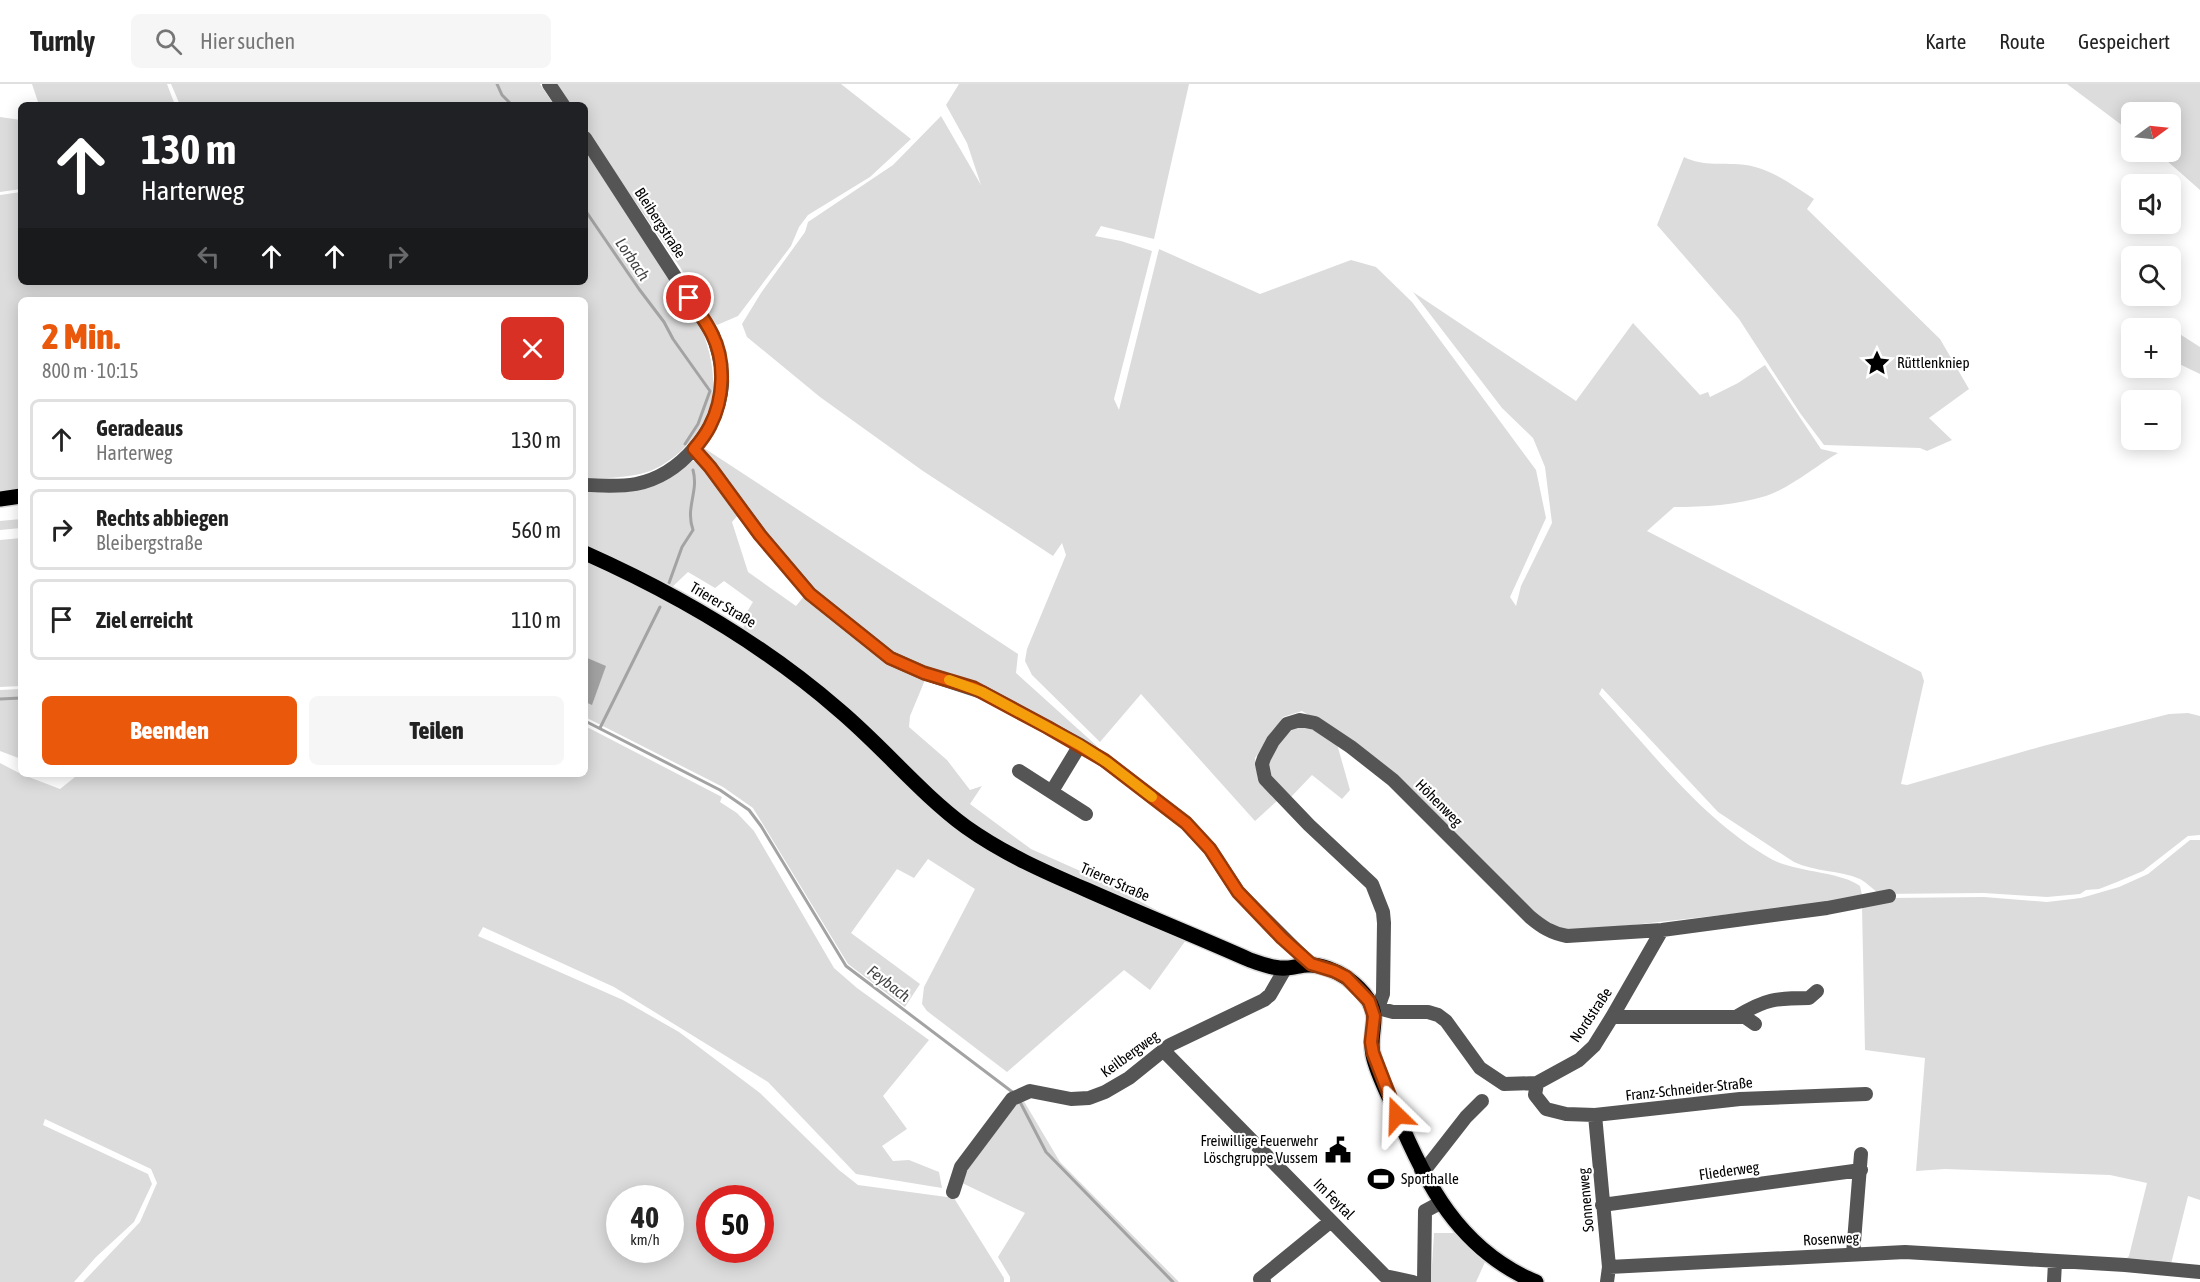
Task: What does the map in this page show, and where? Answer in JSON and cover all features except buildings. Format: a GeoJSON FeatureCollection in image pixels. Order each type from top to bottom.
{"type":"FeatureCollection","features":[{"type":"Feature","properties":{"kind":"main road"},"geometry":{"type":"LineString","coordinates":[[0,498],[18,496]]}},
{"type":"Feature","properties":{"kind":"main road","name":"Trierer Straße"},"geometry":{"type":"LineString","coordinates":[[588,554],[685,602],[721,623],[790,670],[840,710],[935,801],[965,826],[992,844],[1040,870],[1250,960],[1285,969],[1311,964],[1334,971],[1346,977],[1375,1008]]}},
{"type":"Feature","properties":{"kind":"main road"},"geometry":{"type":"LineString","coordinates":[[1375,1008],[1371,1042],[1376,1064],[1421,1170],[1440,1203],[1464,1232],[1488,1254],[1536,1282]]}},
{"type":"Feature","properties":{"kind":"street"},"geometry":{"type":"LineString","coordinates":[[549,84],[561,102]]}},
{"type":"Feature","properties":{"kind":"street","name":"Bleibergstraße"},"geometry":{"type":"LineString","coordinates":[[588,143],[713,335],[720,359],[722,384],[718,405],[710,426],[685,458],[656,478],[637,484],[588,485]]}},
{"type":"Feature","properties":{"kind":"street"},"geometry":{"type":"LineString","coordinates":[[694,449],[760,535],[810,594],[890,658],[924,673],[974,688],[1080,745],[1108,763],[1186,823],[1210,849],[1238,892],[1311,964]]}},
{"type":"Feature","properties":{"kind":"street","name":"Höhenweg"},"geometry":{"type":"LineString","coordinates":[[1375,1008],[1383,994],[1384,923],[1383,912],[1372,884],[1264,779],[1262,764],[1273,741],[1287,724],[1300,720],[1315,723],[1334,735],[1393,780],[1543,928],[1567,936],[1662,930],[1827,908],[1889,896]]}},
{"type":"Feature","properties":{"kind":"street"},"geometry":{"type":"LineString","coordinates":[[1052,791],[1080,745]]}},
{"type":"Feature","properties":{"kind":"street"},"geometry":{"type":"LineString","coordinates":[[1019,771],[1086,814]]}},
{"type":"Feature","properties":{"kind":"street","name":"Nordstraße"},"geometry":{"type":"LineString","coordinates":[[1375,1008],[1393,1012],[1419,1011],[1438,1015],[1446,1021],[1480,1068],[1504,1084],[1537,1083],[1578,1060],[1594,1046],[1662,930]]}},
{"type":"Feature","properties":{"kind":"street","name":"Keilbergweg"},"geometry":{"type":"LineString","coordinates":[[953,1192],[961,1167],[1017,1096],[1030,1090],[1071,1099],[1090,1098],[1105,1092],[1129,1078],[1163,1050],[1263,1000],[1270,994],[1285,969]]}},
{"type":"Feature","properties":{"kind":"street"},"geometry":{"type":"LineString","coordinates":[[1736,1017],[1774,999],[1809,998],[1817,991]]}},
{"type":"Feature","properties":{"kind":"street"},"geometry":{"type":"LineString","coordinates":[[1612,1017],[1745,1017],[1755,1024]]}},
{"type":"Feature","properties":{"kind":"street","name":"Im Feytal"},"geometry":{"type":"LineString","coordinates":[[1163,1050],[1385,1276],[1413,1282]]}},
{"type":"Feature","properties":{"kind":"street","name":"Franz-Schneider-Straße"},"geometry":{"type":"LineString","coordinates":[[1537,1083],[1535,1095],[1546,1109],[1595,1115],[1740,1099],[1866,1094]]}},
{"type":"Feature","properties":{"kind":"street"},"geometry":{"type":"LineString","coordinates":[[1421,1170],[1427,1167],[1466,1117],[1482,1101]]}},
{"type":"Feature","properties":{"kind":"street","name":"Sonnenweg"},"geometry":{"type":"LineString","coordinates":[[1595,1115],[1609,1267],[1607,1282]]}},
{"type":"Feature","properties":{"kind":"street"},"geometry":{"type":"LineString","coordinates":[[1853,1254],[1861,1154]]}},
{"type":"Feature","properties":{"kind":"street","name":"Fliederweg"},"geometry":{"type":"LineString","coordinates":[[1602,1205],[1861,1170]]}},
{"type":"Feature","properties":{"kind":"street"},"geometry":{"type":"LineString","coordinates":[[1424,1282],[1425,1211],[1440,1203]]}},
{"type":"Feature","properties":{"kind":"street"},"geometry":{"type":"LineString","coordinates":[[1260,1281],[1331,1221]]}},
{"type":"Feature","properties":{"kind":"street","name":"Rosenweg"},"geometry":{"type":"LineString","coordinates":[[1609,1267],[1905,1252],[2125,1265],[2200,1272]]}},
{"type":"Feature","properties":{"kind":"street"},"geometry":{"type":"LineString","coordinates":[[2054,1282],[2055,1262]]}},
{"type":"Feature","properties":{"kind":"shaded area"},"geometry":{"type":"Polygon","coordinates":[[[32,84],[167,84],[174,102],[38,102],[32,84]]]}},
{"type":"Feature","properties":{"kind":"shaded area"},"geometry":{"type":"Polygon","coordinates":[[[171,84],[540,84],[552,102],[179,102],[171,84]]]}},
{"type":"Feature","properties":{"kind":"shaded area"},"geometry":{"type":"Polygon","coordinates":[[[555,84],[841,84],[911,139],[870,177],[808,215],[799,227],[791,246],[738,316],[717,325],[710,318],[680,267],[588,133],[588,102],[567,102],[555,84]]]}},
{"type":"Feature","properties":{"kind":"shaded area"},"geometry":{"type":"Polygon","coordinates":[[[959,84],[1189,84],[1154,239],[1101,226],[1095,236],[1152,251],[1114,399],[1119,410],[1159,249],[1260,294],[1351,260],[1376,267],[1412,302],[1536,470],[1546,518],[1510,597],[1516,606],[1521,586],[1552,523],[1545,467],[1533,438],[1502,408],[1413,292],[1576,401],[1633,323],[1700,395],[1708,392],[1710,397],[1738,383],[1765,365],[1821,449],[1838,453],[1794,482],[1766,496],[1709,506],[1674,507],[1647,531],[1921,672],[1924,681],[1901,784],[1907,785],[2043,746],[2169,714],[2188,713],[2200,716],[2200,835],[2188,836],[2143,871],[2099,889],[2086,890],[2080,894],[2047,897],[1984,893],[1879,894],[1860,879],[1810,868],[1794,862],[1718,812],[1602,688],[1599,694],[1659,762],[1701,806],[1724,826],[1773,860],[1852,881],[1860,886],[1862,895],[1820,904],[1596,929],[1561,930],[1550,923],[1543,923],[1371,756],[1302,711],[1283,717],[1255,758],[1258,781],[1278,800],[1255,821],[1141,694],[1100,742],[1032,675],[1025,661],[1027,649],[1066,555],[1062,543],[1053,556],[923,471],[820,397],[747,337],[742,324],[761,293],[805,232],[808,222],[893,165],[941,116],[981,185],[967,143],[946,105],[959,84]]]}},
{"type":"Feature","properties":{"kind":"shaded area"},"geometry":{"type":"Polygon","coordinates":[[[2067,84],[2200,84],[2200,190],[2168,162],[2181,162],[2181,102],[2121,102],[2121,124],[2067,84]]]}},
{"type":"Feature","properties":{"kind":"shaded area"},"geometry":{"type":"Polygon","coordinates":[[[0,117],[18,120],[18,189],[0,192],[0,117]]]}},
{"type":"Feature","properties":{"kind":"shaded area"},"geometry":{"type":"Polygon","coordinates":[[[588,156],[699,322],[706,340],[713,375],[710,407],[694,437],[680,452],[661,466],[646,473],[588,479],[588,297],[18,297],[18,488],[0,491],[0,195],[18,192],[18,285],[588,285],[588,156]]]}},
{"type":"Feature","properties":{"kind":"shaded area"},"geometry":{"type":"Polygon","coordinates":[[[1684,157],[1706,163],[1755,167],[1782,178],[1814,199],[1807,209],[1940,339],[1969,389],[1929,418],[1952,440],[1927,451],[1920,448],[1824,445],[1800,413],[1739,319],[1657,225],[1684,157]]]}},
{"type":"Feature","properties":{"kind":"shaded area"},"geometry":{"type":"Polygon","coordinates":[[[2181,335],[2200,347],[2200,374],[2181,365],[2181,335]]]}},
{"type":"Feature","properties":{"kind":"shaded area"},"geometry":{"type":"Polygon","coordinates":[[[704,448],[1018,654],[1016,673],[1098,747],[1095,750],[893,655],[811,590],[708,458],[704,448]]]}},
{"type":"Feature","properties":{"kind":"shaded area"},"geometry":{"type":"Polygon","coordinates":[[[693,461],[699,462],[739,514],[732,522],[748,572],[796,606],[805,595],[925,680],[910,716],[909,727],[947,760],[970,790],[982,786],[970,804],[1031,849],[1096,878],[1175,920],[989,837],[939,798],[745,632],[742,620],[753,602],[724,581],[715,588],[688,572],[670,589],[588,549],[588,493],[603,493],[641,486],[693,461]]]}},
{"type":"Feature","properties":{"kind":"shaded area"},"geometry":{"type":"Polygon","coordinates":[[[18,519],[18,528],[0,530],[0,521],[18,519]]]}},
{"type":"Feature","properties":{"kind":"shaded area"},"geometry":{"type":"Polygon","coordinates":[[[18,538],[18,686],[0,687],[0,540],[18,538]]]}},
{"type":"Feature","properties":{"kind":"shaded area"},"geometry":{"type":"Polygon","coordinates":[[[588,562],[680,606],[784,674],[837,714],[907,781],[938,816],[1019,868],[1081,897],[1186,940],[1150,990],[1124,970],[1007,1072],[927,1011],[922,1004],[924,987],[975,889],[928,859],[914,878],[897,869],[851,933],[920,984],[905,1007],[848,964],[753,808],[723,787],[588,719],[588,562]]]}},
{"type":"Feature","properties":{"kind":"shaded area"},"geometry":{"type":"Polygon","coordinates":[[[588,658],[606,666],[592,705],[588,703],[588,658]]]}},
{"type":"Feature","properties":{"kind":"shaded area"},"geometry":{"type":"Polygon","coordinates":[[[18,689],[18,758],[0,751],[0,690],[18,689]]]}},
{"type":"Feature","properties":{"kind":"shaded area"},"geometry":{"type":"Polygon","coordinates":[[[1289,727],[1311,727],[1337,744],[1350,790],[1342,799],[1312,775],[1291,797],[1267,777],[1266,761],[1289,727]]]}},
{"type":"Feature","properties":{"kind":"shaded area"},"geometry":{"type":"Polygon","coordinates":[[[588,728],[722,797],[720,802],[737,813],[754,831],[834,968],[857,988],[929,1040],[883,1096],[907,1129],[882,1146],[893,1161],[909,1160],[939,1172],[942,1188],[856,1174],[768,1082],[614,987],[483,927],[478,936],[623,1000],[679,1032],[760,1093],[839,1170],[858,1185],[954,1198],[1004,1278],[1004,1282],[83,1282],[140,1222],[157,1183],[151,1169],[45,1119],[43,1125],[148,1174],[152,1184],[134,1222],[96,1257],[74,1282],[0,1282],[0,763],[18,772],[18,777],[29,777],[60,789],[75,777],[588,777],[588,728]]]}},
{"type":"Feature","properties":{"kind":"shaded area"},"geometry":{"type":"Polygon","coordinates":[[[2190,840],[2200,840],[2200,1200],[2188,1196],[2171,1264],[2126,1259],[2129,1256],[2147,1183],[2110,1175],[1945,1169],[1916,1171],[1925,1058],[1865,1050],[1862,907],[1889,898],[1984,897],[2047,902],[2081,898],[2119,887],[2148,874],[2190,840]]]}},
{"type":"Feature","properties":{"kind":"shaded area"},"geometry":{"type":"Polygon","coordinates":[[[1022,1098],[1060,1162],[1179,1282],[1010,1282],[1010,1277],[998,1257],[1025,1213],[960,1182],[983,1141],[1022,1098]]]}},
{"type":"Feature","properties":{"kind":"shaded area"},"geometry":{"type":"Polygon","coordinates":[[[1434,1233],[1455,1233],[1485,1262],[1476,1282],[1431,1282],[1434,1233]]]}},
{"type":"Feature","properties":{"kind":"waterway","name":"Lorbach"},"geometry":{"type":"LineString","coordinates":[[497,84],[502,95],[509,102]]}},
{"type":"Feature","properties":{"kind":"waterway","name":"Lorbach"},"geometry":{"type":"LineString","coordinates":[[588,214],[710,391],[698,424],[685,444]]}},
{"type":"Feature","properties":{"kind":"waterway","name":"Lorbach"},"geometry":{"type":"LineString","coordinates":[[669,583],[682,547],[693,530],[690,514],[694,485],[693,470]]}},
{"type":"Feature","properties":{"kind":"waterway","name":"Lorbach"},"geometry":{"type":"LineString","coordinates":[[600,728],[660,607]]}},
{"type":"Feature","properties":{"kind":"waterway","name":"Feybach"},"geometry":{"type":"LineString","coordinates":[[0,699],[18,698]]}},
{"type":"Feature","properties":{"kind":"waterway","name":"Feybach"},"geometry":{"type":"LineString","coordinates":[[588,723],[720,790],[749,810],[846,966],[1015,1094]]}},
{"type":"Feature","properties":{"kind":"waterway","name":"Feybach"},"geometry":{"type":"LineString","coordinates":[[1019,1100],[1046,1152],[1173,1282]]}},
{"type":"Feature","properties":{"kind":"slow traffic"},"geometry":{"type":"LineString","coordinates":[[949,680],[974,688],[1080,745],[1108,763],[1152,797]]}},
{"type":"Feature","properties":{"kind":"place","name":"Rüttlenkniep"},"geometry":{"type":"Point","coordinates":[1877,363]}},
{"type":"Feature","properties":{"kind":"place","name":"Freiwillige Feuerwehr Löschgruppe Vussem"},"geometry":{"type":"Point","coordinates":[1338,1150]}},
{"type":"Feature","properties":{"kind":"place","name":"Sporthalle"},"geometry":{"type":"Point","coordinates":[1381,1179]}},
{"type":"Feature","properties":{"kind":"route"},"geometry":{"type":"LineString","coordinates":[[689,298],[713,335],[720,359],[722,384],[718,405],[710,426],[694,449],[760,535],[810,594],[890,658],[924,673],[974,688],[1080,745],[1104,760],[1186,823],[1210,849],[1238,892],[1282,938],[1311,964],[1346,977],[1364,994],[1371,1005],[1374,1016],[1371,1042],[1376,1064],[1397,1115]]}}]}
